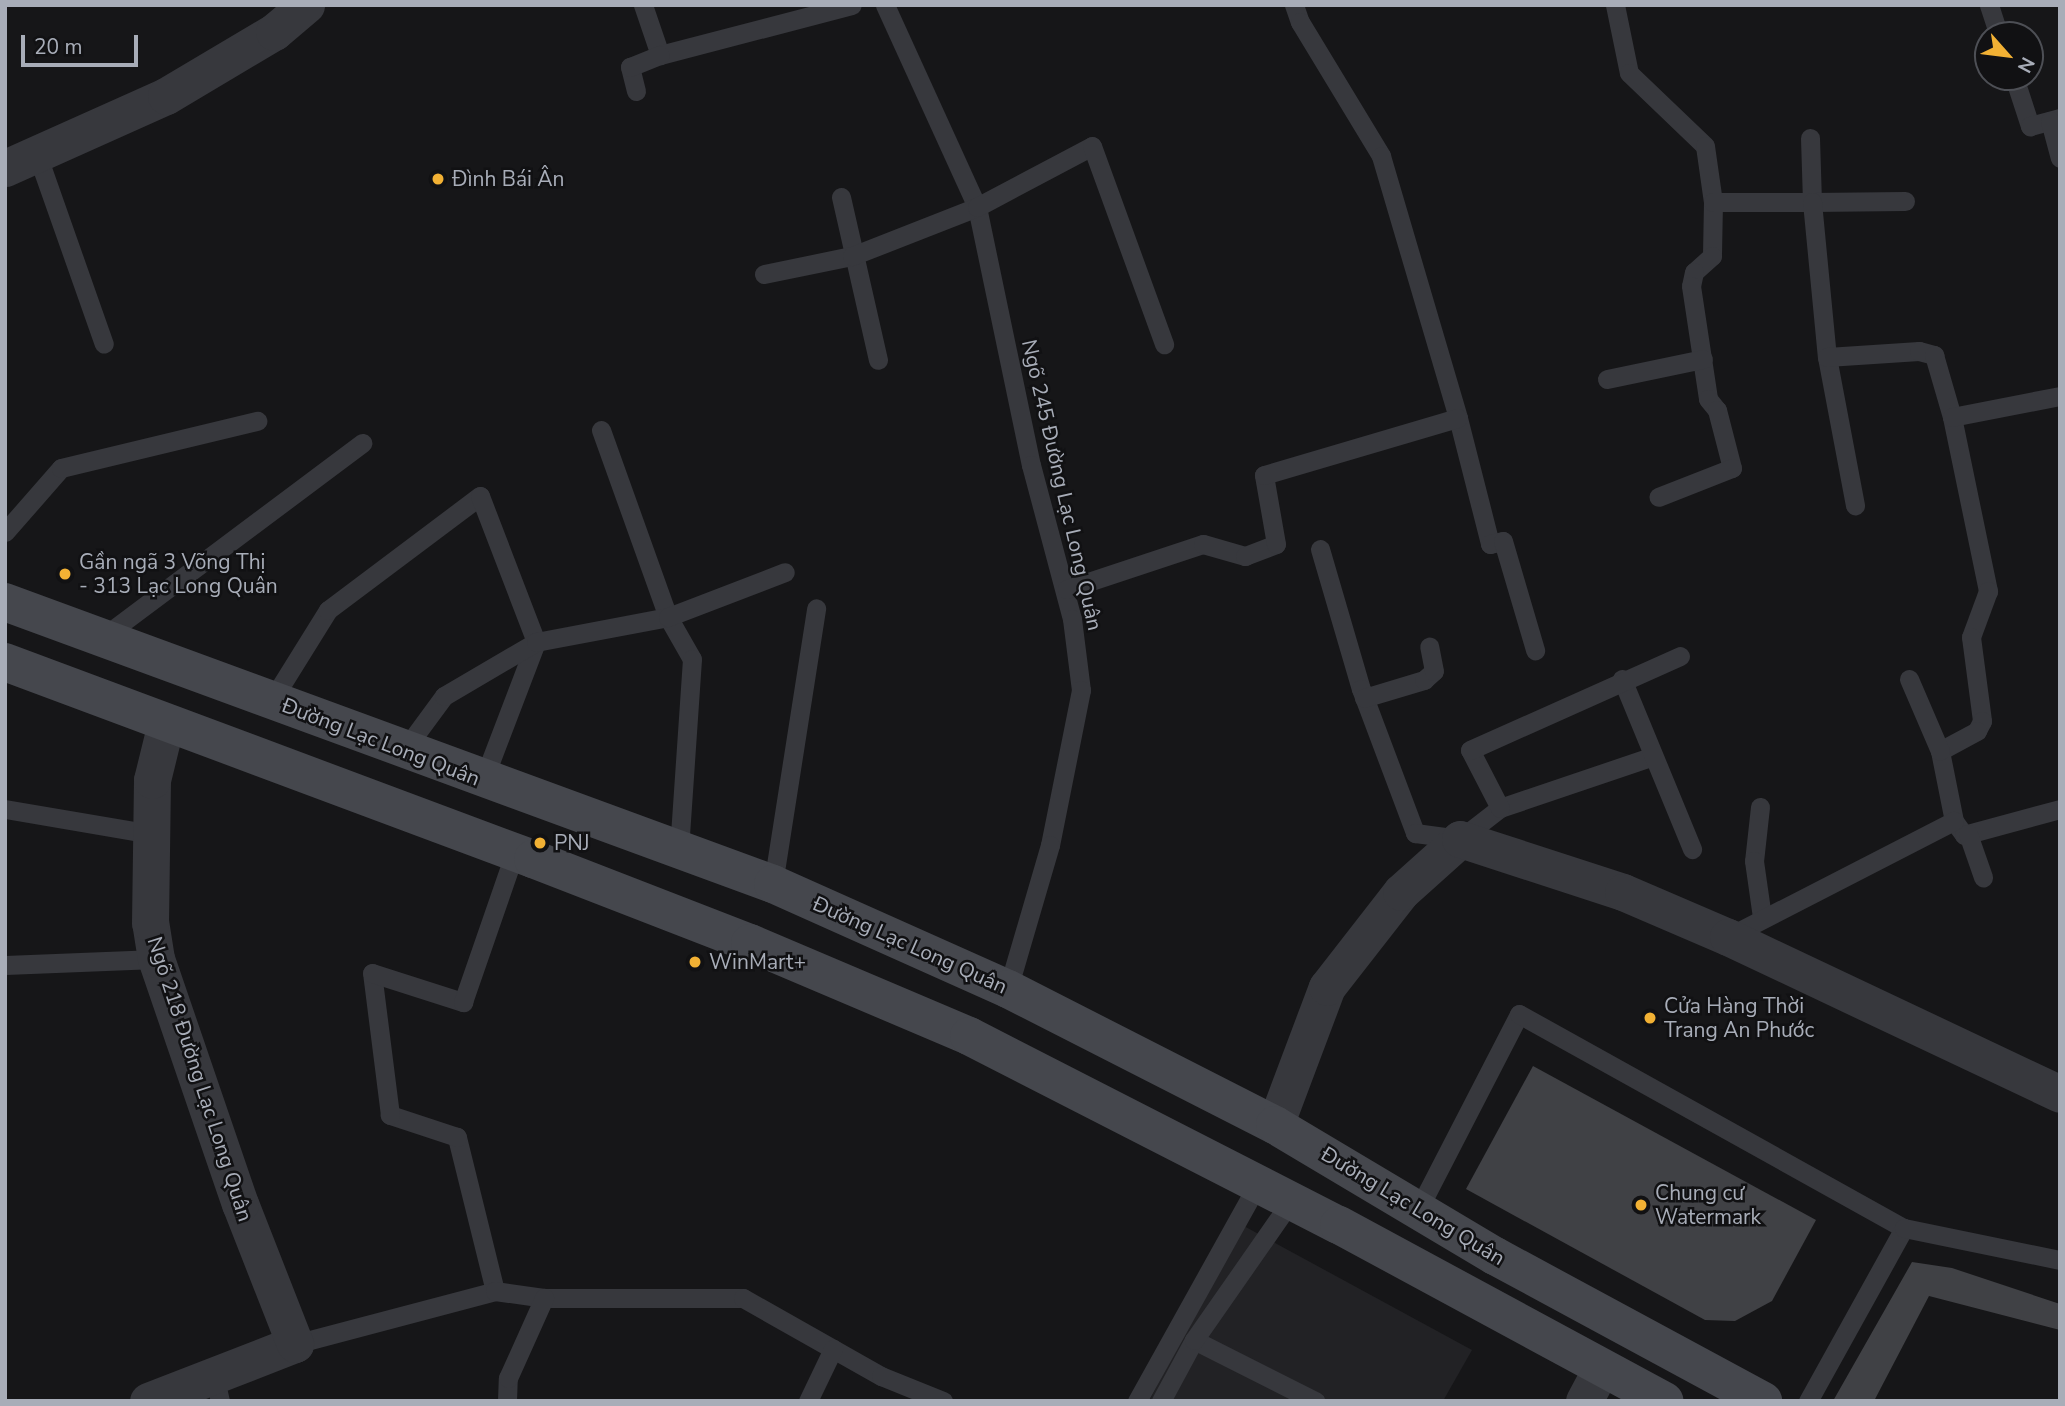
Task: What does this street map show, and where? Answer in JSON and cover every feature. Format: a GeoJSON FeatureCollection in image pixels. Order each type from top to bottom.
{"type":"FeatureCollection","features":[{"type":"Feature","properties":{"kind":"main road","name":"Đường Lạc Long Quân"},"geometry":{"type":"LineString","coordinates":[[5,602],[483,780],[679,848],[773,884],[1009,989],[1275,1125],[1419,1208],[1495,1256],[1763,1401]]}},
{"type":"Feature","properties":{"kind":"main road"},"geometry":{"type":"LineString","coordinates":[[5,662],[515,852],[750,943],[969,1036],[1291,1201],[1665,1401]]}},
{"type":"Feature","properties":{"kind":"main road"},"geometry":{"type":"LineString","coordinates":[[273,763],[279,703]]}},
{"type":"Feature","properties":{"kind":"main road"},"geometry":{"type":"LineString","coordinates":[[1257,1185],[1275,1125]]}},
{"type":"Feature","properties":{"kind":"street"},"geometry":{"type":"LineString","coordinates":[[21,161],[166,96],[274,32],[306,5]]}},
{"type":"Feature","properties":{"kind":"street","name":"Ngõ 218 Đường Lạc Long Quân"},"geometry":{"type":"LineString","coordinates":[[166,723],[152,780],[150,923],[156,958],[240,1205],[295,1343]]}},
{"type":"Feature","properties":{"kind":"street"},"geometry":{"type":"LineString","coordinates":[[1275,1125],[1327,987],[1401,892],[1460,839],[1561,869],[1728,937],[2060,1094]]}},
{"type":"Feature","properties":{"kind":"street"},"geometry":{"type":"LineString","coordinates":[[148,1401],[217,1388],[295,1343]]}},
{"type":"Feature","properties":{"kind":"street"},"geometry":{"type":"LineString","coordinates":[[1584,1401],[1602,1367]]}},
{"type":"Feature","properties":{"kind":"lane"},"geometry":{"type":"LineString","coordinates":[[643,5],[660,55]]}},
{"type":"Feature","properties":{"kind":"lane"},"geometry":{"type":"LineString","coordinates":[[636,91],[630,67],[660,55],[852,5]]}},
{"type":"Feature","properties":{"kind":"lane","name":"Ngõ 245 Đường Lạc Long Quân"},"geometry":{"type":"LineString","coordinates":[[885,5],[977,207],[1031,465],[1067,589],[1081,690],[1050,845],[1009,989]]}},
{"type":"Feature","properties":{"kind":"lane"},"geometry":{"type":"LineString","coordinates":[[1294,5],[1300,22],[1381,156],[1458,418],[1490,544],[1503,541],[1535,650]]}},
{"type":"Feature","properties":{"kind":"lane"},"geometry":{"type":"LineString","coordinates":[[1615,5],[1629,73],[1706,146],[1713,202],[1712,256],[1691,277],[1708,399],[1717,410],[1732,468],[1658,497]]}},
{"type":"Feature","properties":{"kind":"lane"},"geometry":{"type":"LineString","coordinates":[[2019,91],[2030,126],[2055,119],[2060,158]]}},
{"type":"Feature","properties":{"kind":"lane"},"geometry":{"type":"LineString","coordinates":[[1810,138],[1812,202],[1827,357],[1855,505]]}},
{"type":"Feature","properties":{"kind":"lane"},"geometry":{"type":"LineString","coordinates":[[764,274],[852,256],[977,207],[1092,146],[1164,344]]}},
{"type":"Feature","properties":{"kind":"lane"},"geometry":{"type":"LineString","coordinates":[[21,161],[104,344]]}},
{"type":"Feature","properties":{"kind":"lane"},"geometry":{"type":"LineString","coordinates":[[841,197],[852,256],[878,360]]}},
{"type":"Feature","properties":{"kind":"lane"},"geometry":{"type":"LineString","coordinates":[[1713,202],[1905,201]]}},
{"type":"Feature","properties":{"kind":"lane"},"geometry":{"type":"LineString","coordinates":[[1827,357],[1919,351],[1934,355],[1952,417],[1988,591],[1972,637],[1982,721],[1977,732],[1940,751]]}},
{"type":"Feature","properties":{"kind":"lane"},"geometry":{"type":"LineString","coordinates":[[1607,379],[1703,359]]}},
{"type":"Feature","properties":{"kind":"lane"},"geometry":{"type":"LineString","coordinates":[[1952,417],[2060,396]]}},
{"type":"Feature","properties":{"kind":"lane"},"geometry":{"type":"LineString","coordinates":[[1067,589],[1203,544],[1245,556],[1276,544],[1264,475],[1458,418]]}},
{"type":"Feature","properties":{"kind":"lane"},"geometry":{"type":"LineString","coordinates":[[5,532],[61,468],[257,421]]}},
{"type":"Feature","properties":{"kind":"lane"},"geometry":{"type":"LineString","coordinates":[[601,430],[668,617],[692,659],[679,848]]}},
{"type":"Feature","properties":{"kind":"lane"},"geometry":{"type":"LineString","coordinates":[[103,637],[362,443]]}},
{"type":"Feature","properties":{"kind":"lane"},"geometry":{"type":"LineString","coordinates":[[279,703],[328,610],[480,496],[536,642],[483,780]]}},
{"type":"Feature","properties":{"kind":"lane"},"geometry":{"type":"LineString","coordinates":[[1320,549],[1364,698],[1415,833],[1460,839],[1500,808],[1651,757]]}},
{"type":"Feature","properties":{"kind":"lane"},"geometry":{"type":"LineString","coordinates":[[405,749],[444,696],[536,642],[668,617],[785,572]]}},
{"type":"Feature","properties":{"kind":"lane"},"geometry":{"type":"LineString","coordinates":[[773,884],[816,608]]}},
{"type":"Feature","properties":{"kind":"lane"},"geometry":{"type":"LineString","coordinates":[[1364,698],[1424,680],[1434,671],[1429,646]]}},
{"type":"Feature","properties":{"kind":"lane"},"geometry":{"type":"LineString","coordinates":[[1500,808],[1470,750],[1622,679],[1680,656]]}},
{"type":"Feature","properties":{"kind":"lane"},"geometry":{"type":"LineString","coordinates":[[1622,679],[1651,757],[1692,849]]}},
{"type":"Feature","properties":{"kind":"lane"},"geometry":{"type":"LineString","coordinates":[[1909,679],[1940,751],[1961,828],[1983,877]]}},
{"type":"Feature","properties":{"kind":"lane"},"geometry":{"type":"LineString","coordinates":[[1760,807],[1754,861],[1762,917]]}},
{"type":"Feature","properties":{"kind":"lane"},"geometry":{"type":"LineString","coordinates":[[5,809],[151,834]]}},
{"type":"Feature","properties":{"kind":"lane"},"geometry":{"type":"LineString","coordinates":[[1728,937],[1762,917],[1961,828],[2060,809]]}},
{"type":"Feature","properties":{"kind":"lane"},"geometry":{"type":"LineString","coordinates":[[495,1291],[457,1137],[390,1115],[372,973],[463,1002],[515,852]]}},
{"type":"Feature","properties":{"kind":"lane"},"geometry":{"type":"LineString","coordinates":[[5,965],[156,958]]}},
{"type":"Feature","properties":{"kind":"lane"},"geometry":{"type":"LineString","coordinates":[[1419,1208],[1520,1014],[1904,1228],[2060,1260]]}},
{"type":"Feature","properties":{"kind":"lane"},"geometry":{"type":"LineString","coordinates":[[1137,1401],[1257,1185]]}},
{"type":"Feature","properties":{"kind":"lane"},"geometry":{"type":"LineString","coordinates":[[1161,1401],[1194,1340],[1291,1201]]}},
{"type":"Feature","properties":{"kind":"lane"},"geometry":{"type":"LineString","coordinates":[[1808,1401],[1904,1228]]}},
{"type":"Feature","properties":{"kind":"lane"},"geometry":{"type":"LineString","coordinates":[[295,1343],[495,1291],[544,1298],[743,1298],[881,1376],[943,1401]]}},
{"type":"Feature","properties":{"kind":"lane"},"geometry":{"type":"LineString","coordinates":[[507,1401],[508,1378],[544,1298]]}},
{"type":"Feature","properties":{"kind":"lane"},"geometry":{"type":"LineString","coordinates":[[1194,1340],[1315,1401]]}},
{"type":"Feature","properties":{"kind":"lane"},"geometry":{"type":"LineString","coordinates":[[808,1401],[833,1349]]}},
{"type":"Feature","properties":{"kind":"shaded area"},"geometry":{"type":"Polygon","coordinates":[[[1242,1225],[1472,1350],[1443,1401],[1149,1401],[1242,1225]]]}},
{"type":"Feature","properties":{"kind":"building","name":"Chung cư Watermark"},"geometry":{"type":"Polygon","coordinates":[[[1533,1066],[1816,1220],[1772,1301],[1735,1321],[1705,1320],[1466,1189],[1533,1066]]]}},
{"type":"Feature","properties":{"kind":"building"},"geometry":{"type":"Polygon","coordinates":[[[1912,1262],[1952,1268],[2060,1304],[2060,1330],[1929,1296],[1874,1401],[1833,1401],[1912,1262]]]}},
{"type":"Feature","properties":{"kind":"place","name":"Đình Bái Ân"},"geometry":{"type":"Point","coordinates":[438,179]}},
{"type":"Feature","properties":{"kind":"place","name":"Gần ngã 3 Võng Thị - 313 Lạc Long Quân"},"geometry":{"type":"Point","coordinates":[65,574]}},
{"type":"Feature","properties":{"kind":"place","name":"PNJ"},"geometry":{"type":"Point","coordinates":[540,843]}},
{"type":"Feature","properties":{"kind":"place","name":"WinMart+"},"geometry":{"type":"Point","coordinates":[695,962]}},
{"type":"Feature","properties":{"kind":"place","name":"Cửa Hàng Thời Trang An Phước"},"geometry":{"type":"Point","coordinates":[1650,1018]}},
{"type":"Feature","properties":{"kind":"place","name":"Chung cư Watermark"},"geometry":{"type":"Point","coordinates":[1641,1205]}}]}
